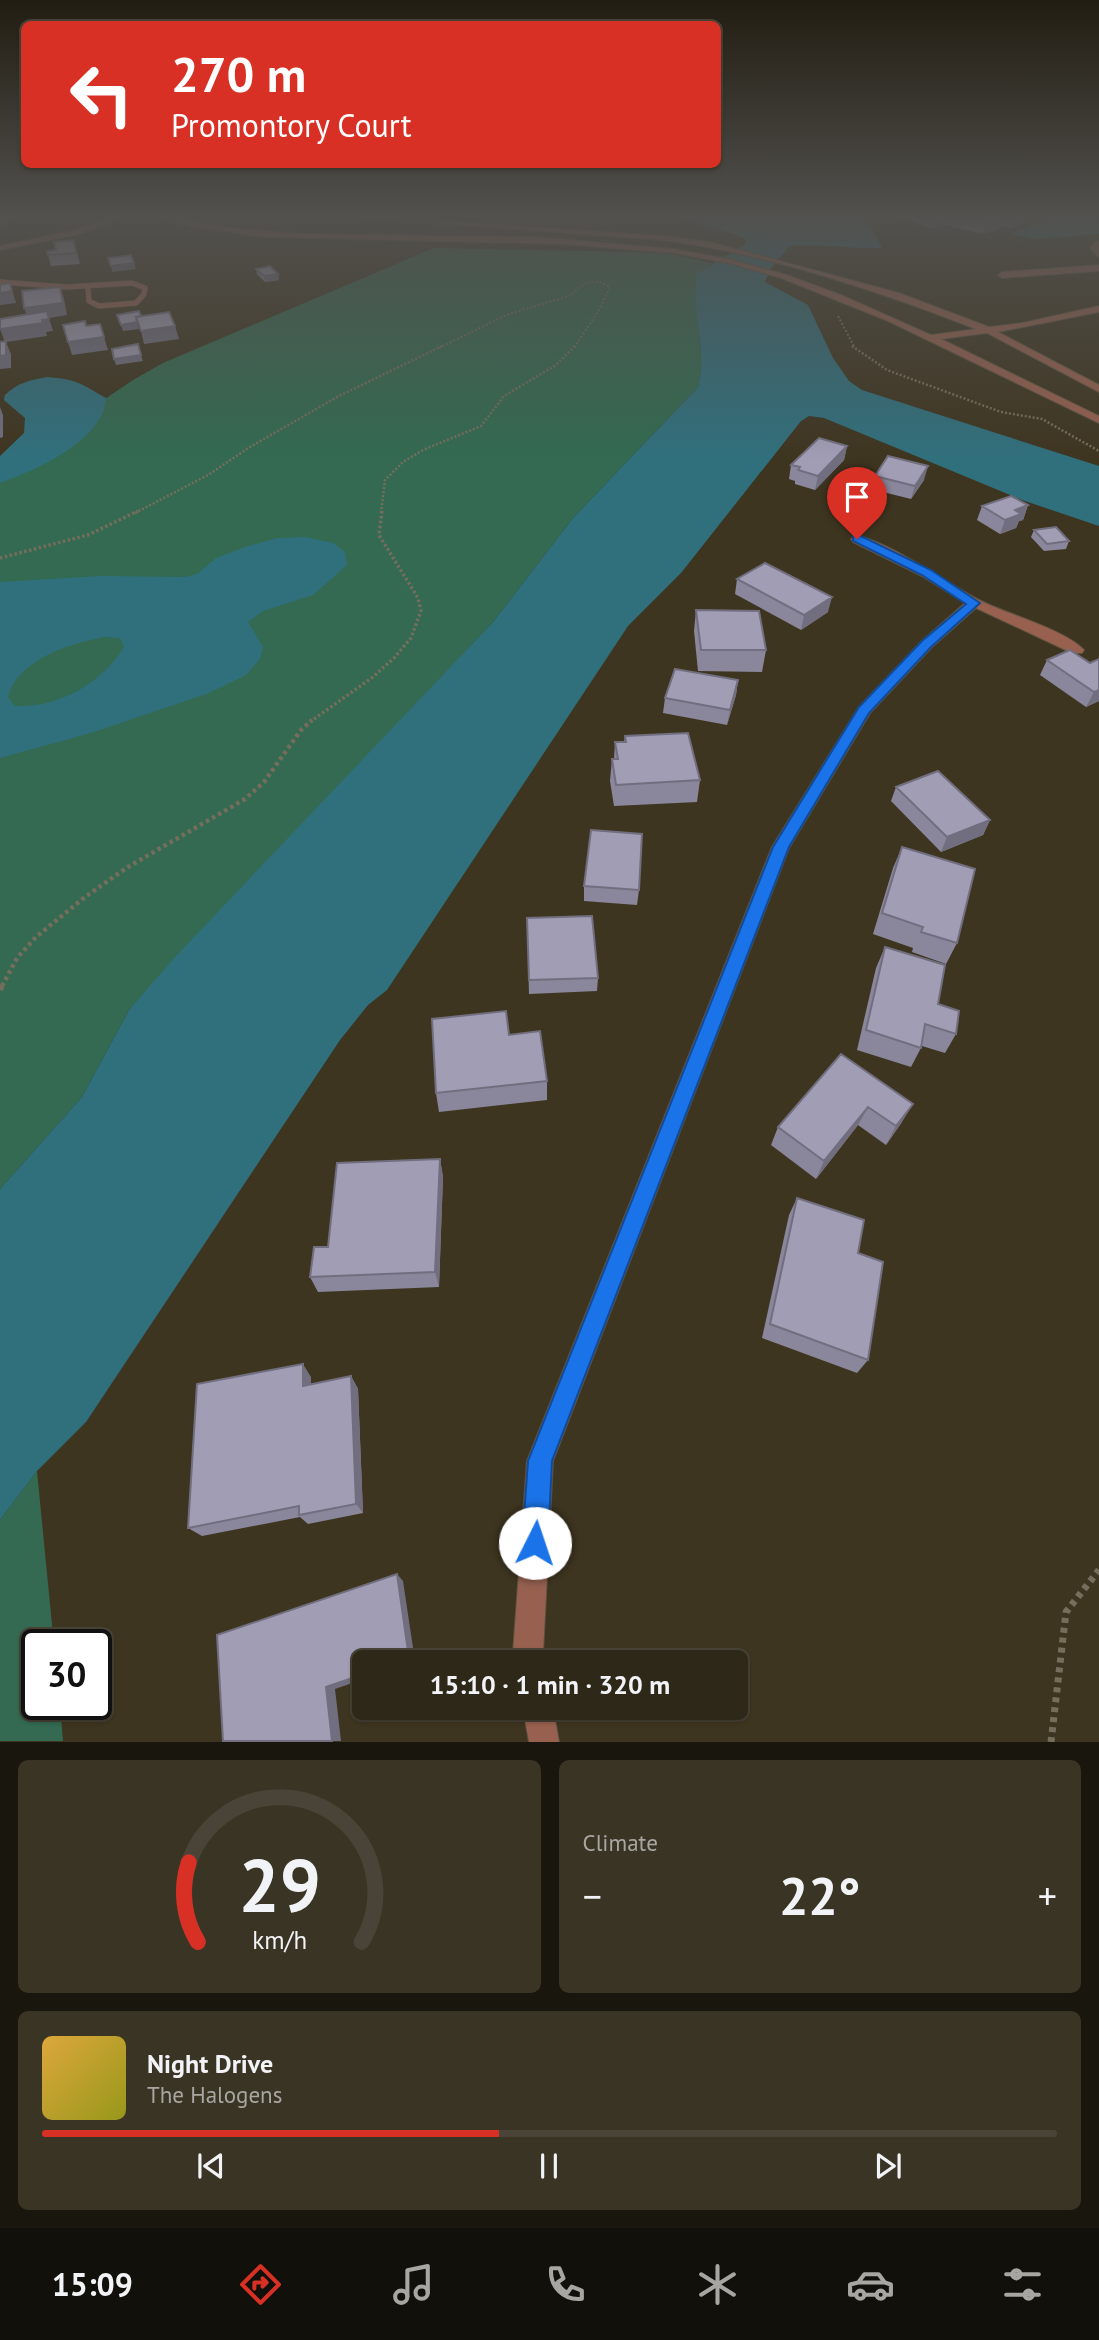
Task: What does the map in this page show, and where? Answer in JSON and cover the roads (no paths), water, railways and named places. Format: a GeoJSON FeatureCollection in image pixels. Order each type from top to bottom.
{"type":"FeatureCollection","features":[{"type":"Feature","properties":{"kind":"street"},"geometry":{"type":"LineString","coordinates":[[842,297],[1099,420]]}},
{"type":"Feature","properties":{"kind":"street"},"geometry":{"type":"LineString","coordinates":[[901,297],[989,331],[1099,389]]}},
{"type":"Feature","properties":{"kind":"street"},"geometry":{"type":"LineString","coordinates":[[927,338],[989,331],[1099,309]]}},
{"type":"Feature","properties":{"kind":"street"},"geometry":{"type":"LineString","coordinates":[[857,539],[927,573],[974,603],[1000,612],[1077,650]]}},
{"type":"Feature","properties":{"kind":"street"},"geometry":{"type":"LineString","coordinates":[[531,1650],[540,1461],[781,847],[863,710],[927,644],[974,603]]}},
{"type":"Feature","properties":{"kind":"street"},"geometry":{"type":"LineString","coordinates":[[540,1720],[544,1741]]}},
{"type":"Feature","properties":{"kind":"lane"},"geometry":{"type":"LineString","coordinates":[[89,297],[89,301],[99,306],[135,303],[141,297]]}},
{"type":"Feature","properties":{"kind":"water"},"geometry":{"type":"Polygon","coordinates":[[[696,297],[794,297],[808,305],[833,358],[849,381],[862,390],[1099,466],[1099,526],[1022,500],[824,418],[809,416],[801,421],[681,573],[628,626],[387,990],[368,1005],[340,1040],[86,1422],[37,1471],[0,1520],[0,1189],[82,1097],[129,1010],[176,956],[493,622],[573,518],[698,387],[701,358],[696,297]]]}},
{"type":"Feature","properties":{"kind":"water"},"geometry":{"type":"Polygon","coordinates":[[[47,377],[78,383],[106,398],[103,413],[94,427],[66,451],[49,462],[0,483],[0,456],[24,433],[25,418],[4,400],[5,395],[24,383],[47,377]]]}},
{"type":"Feature","properties":{"kind":"water"},"geometry":{"type":"Polygon","coordinates":[[[305,537],[333,543],[345,552],[347,565],[313,595],[263,611],[248,622],[263,647],[260,659],[246,675],[209,693],[94,732],[0,758],[0,582],[100,576],[184,577],[197,574],[216,558],[278,538],[305,537]],[[120,638],[91,640],[48,655],[23,672],[8,697],[15,706],[31,706],[47,703],[77,691],[103,672],[114,660],[124,647],[120,638]]]}}]}
